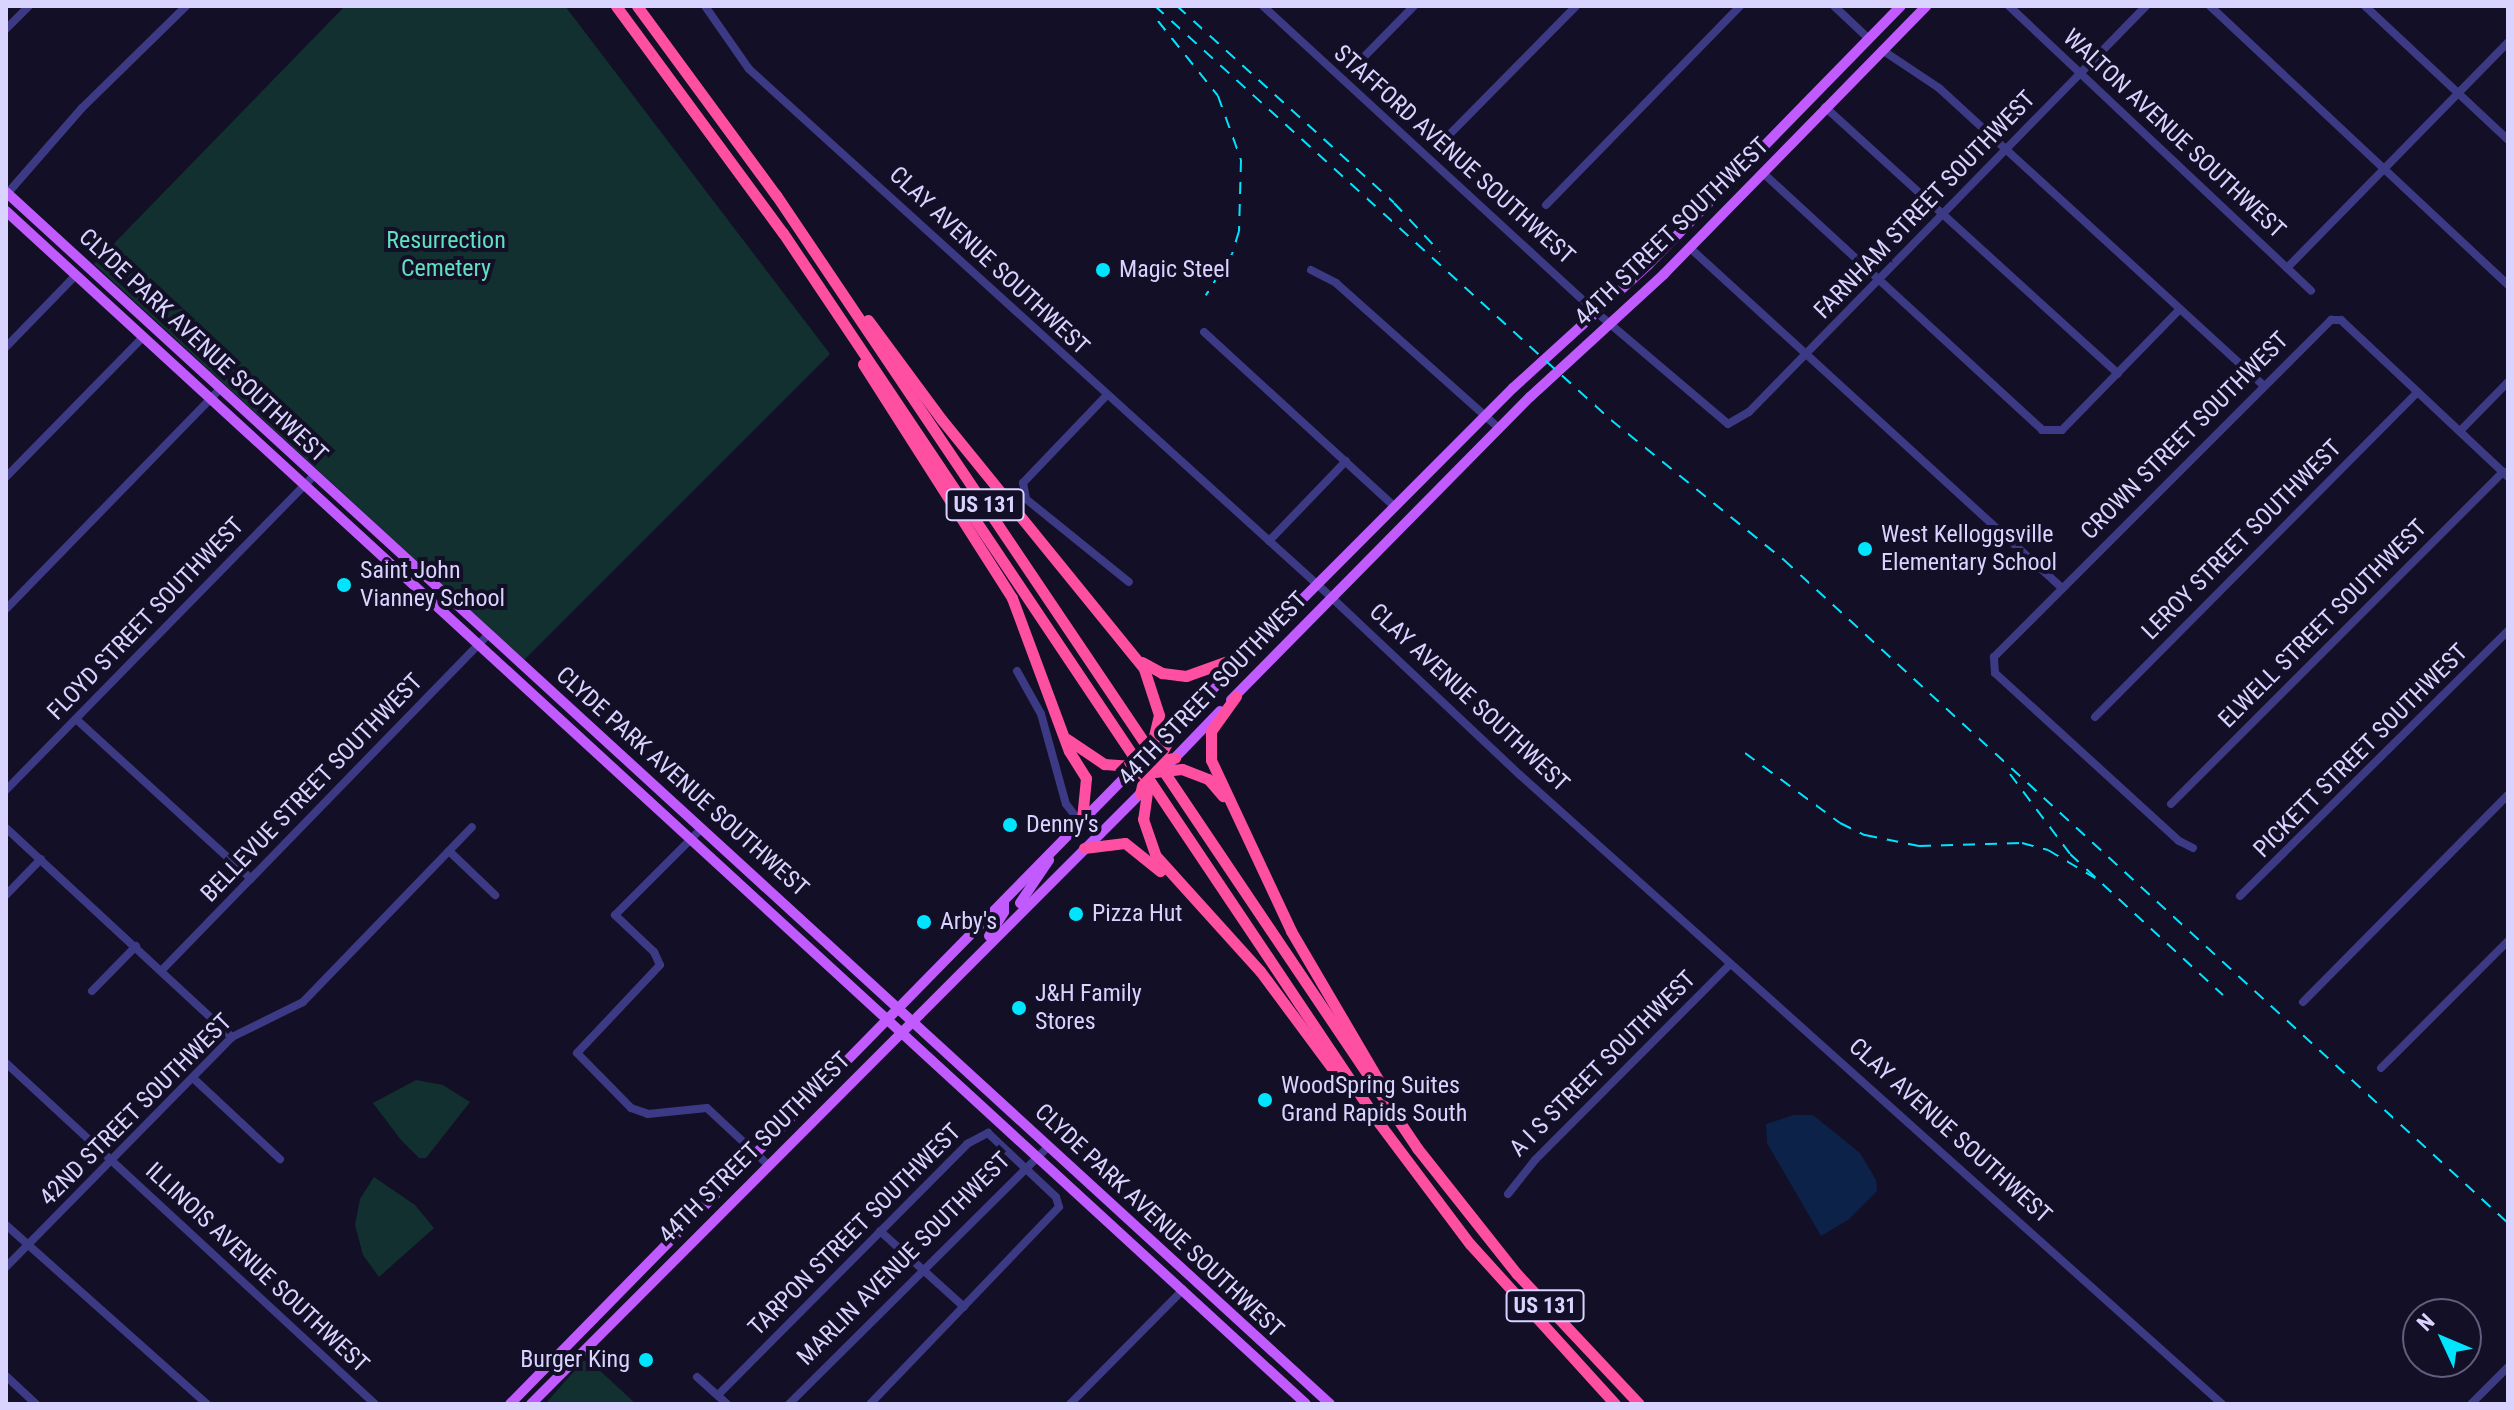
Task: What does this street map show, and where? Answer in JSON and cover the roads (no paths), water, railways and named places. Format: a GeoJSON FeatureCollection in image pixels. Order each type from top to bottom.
{"type":"FeatureCollection","features":[{"type":"Feature","properties":{"kind":"highway","name":"US 131"},"geometry":{"type":"LineString","coordinates":[[616,6],[735,164],[1436,1201],[1542,1327],[1615,1404]]}},
{"type":"Feature","properties":{"kind":"highway","name":"US 131"},"geometry":{"type":"LineString","coordinates":[[637,6],[814,251],[1417,1148],[1517,1274],[1639,1404]]}},
{"type":"Feature","properties":{"kind":"highway"},"geometry":{"type":"LineString","coordinates":[[814,251],[942,420],[1126,646],[1155,691],[1160,741]]}},
{"type":"Feature","properties":{"kind":"highway"},"geometry":{"type":"LineString","coordinates":[[836,312],[873,383],[1012,598],[1066,739],[1086,778],[1081,820]]}},
{"type":"Feature","properties":{"kind":"highway"},"geometry":{"type":"LineString","coordinates":[[1126,646],[1152,669],[1178,676],[1207,672],[1250,653]]}},
{"type":"Feature","properties":{"kind":"highway"},"geometry":{"type":"LineString","coordinates":[[1236,696],[1215,724],[1208,746],[1240,824],[1297,942],[1417,1148]]}},
{"type":"Feature","properties":{"kind":"highway"},"geometry":{"type":"LineString","coordinates":[[1175,728],[1160,741],[1148,766],[1144,794],[1145,829],[1153,851],[1192,899],[1260,971],[1436,1201]]}},
{"type":"Feature","properties":{"kind":"highway"},"geometry":{"type":"LineString","coordinates":[[1066,739],[1094,760],[1182,769],[1214,784],[1240,824]]}},
{"type":"Feature","properties":{"kind":"highway"},"geometry":{"type":"LineString","coordinates":[[1084,848],[1115,842],[1130,845],[1192,899]]}},
{"type":"Feature","properties":{"kind":"main road","name":"44TH STREET SOUTHWEST"},"geometry":{"type":"LineString","coordinates":[[1175,728],[1485,416],[1596,312],[1901,6]]}},
{"type":"Feature","properties":{"kind":"main road","name":"44TH STREET SOUTHWEST"},"geometry":{"type":"LineString","coordinates":[[510,1404],[759,1153],[1081,820],[1236,696],[1499,428],[1690,248],[1926,6]]}},
{"type":"Feature","properties":{"kind":"main road"},"geometry":{"type":"LineString","coordinates":[[1788,146],[1785,136],[1804,105]]}},
{"type":"Feature","properties":{"kind":"main road","name":"CLYDE PARK AVENUE SOUTHWEST"},"geometry":{"type":"LineString","coordinates":[[6,193],[1330,1404]]}},
{"type":"Feature","properties":{"kind":"main road","name":"CLYDE PARK AVENUE SOUTHWEST"},"geometry":{"type":"LineString","coordinates":[[6,211],[1306,1404]]}},
{"type":"Feature","properties":{"kind":"main road","name":"44TH STREET SOUTHWEST"},"geometry":{"type":"LineString","coordinates":[[531,1404],[1017,913],[1144,794],[1148,766]]}},
{"type":"Feature","properties":{"kind":"main road"},"geometry":{"type":"LineString","coordinates":[[1017,913],[1051,851]]}},
{"type":"Feature","properties":{"kind":"main road"},"geometry":{"type":"LineString","coordinates":[[985,946],[1004,912],[1004,901]]}},
{"type":"Feature","properties":{"kind":"main road"},"geometry":{"type":"LineString","coordinates":[[1259,1361],[1268,1355],[1295,1372]]}},
{"type":"Feature","properties":{"kind":"street"},"geometry":{"type":"LineString","coordinates":[[6,29],[29,6]]}},
{"type":"Feature","properties":{"kind":"street"},"geometry":{"type":"LineString","coordinates":[[6,193],[82,108],[186,6]]}},
{"type":"Feature","properties":{"kind":"street","name":"CLAY AVENUE SOUTHWEST"},"geometry":{"type":"LineString","coordinates":[[705,6],[749,69],[1106,396],[1319,585],[1730,964],[2222,1404]]}},
{"type":"Feature","properties":{"kind":"street","name":"STAFFORD AVENUE SOUTHWEST"},"geometry":{"type":"LineString","coordinates":[[1263,6],[1609,324],[1728,424]]}},
{"type":"Feature","properties":{"kind":"street"},"geometry":{"type":"LineString","coordinates":[[1354,67],[1414,6]]}},
{"type":"Feature","properties":{"kind":"street"},"geometry":{"type":"LineString","coordinates":[[1444,140],[1576,6]]}},
{"type":"Feature","properties":{"kind":"street"},"geometry":{"type":"LineString","coordinates":[[1546,205],[1740,6]]}},
{"type":"Feature","properties":{"kind":"street"},"geometry":{"type":"LineString","coordinates":[[1834,6],[1869,39]]}},
{"type":"Feature","properties":{"kind":"street","name":"WALTON AVENUE SOUTHWEST"},"geometry":{"type":"LineString","coordinates":[[2009,6],[2311,291]]}},
{"type":"Feature","properties":{"kind":"street","name":"FARNHAM STREET SOUTHWEST"},"geometry":{"type":"LineString","coordinates":[[1728,424],[1749,412],[2146,6]]}},
{"type":"Feature","properties":{"kind":"street"},"geometry":{"type":"LineString","coordinates":[[2210,6],[2508,285]]}},
{"type":"Feature","properties":{"kind":"street"},"geometry":{"type":"LineString","coordinates":[[2365,6],[2508,140]]}},
{"type":"Feature","properties":{"kind":"street"},"geometry":{"type":"LineString","coordinates":[[2287,268],[2381,168],[2508,42]]}},
{"type":"Feature","properties":{"kind":"street"},"geometry":{"type":"LineString","coordinates":[[1882,50],[1939,88],[2264,386]]}},
{"type":"Feature","properties":{"kind":"street"},"geometry":{"type":"LineString","coordinates":[[1825,107],[2118,374]]}},
{"type":"Feature","properties":{"kind":"street"},"geometry":{"type":"LineString","coordinates":[[1763,173],[2033,422],[2052,432],[2062,430],[2180,309]]}},
{"type":"Feature","properties":{"kind":"street"},"geometry":{"type":"LineString","coordinates":[[1690,248],[2062,588]]}},
{"type":"Feature","properties":{"kind":"street"},"geometry":{"type":"LineString","coordinates":[[1311,270],[1336,283],[1499,428]]}},
{"type":"Feature","properties":{"kind":"street"},"geometry":{"type":"LineString","coordinates":[[6,347],[76,275]]}},
{"type":"Feature","properties":{"kind":"street","name":"CROWN STREET SOUTHWEST"},"geometry":{"type":"LineString","coordinates":[[2193,848],[2179,841],[1995,673],[1994,657],[2322,326],[2341,320],[2418,392]]}},
{"type":"Feature","properties":{"kind":"street"},"geometry":{"type":"LineString","coordinates":[[1204,332],[1395,507]]}},
{"type":"Feature","properties":{"kind":"street"},"geometry":{"type":"LineString","coordinates":[[6,477],[143,337]]}},
{"type":"Feature","properties":{"kind":"street"},"geometry":{"type":"LineString","coordinates":[[2460,431],[2508,382]]}},
{"type":"Feature","properties":{"kind":"street"},"geometry":{"type":"LineString","coordinates":[[6,609],[221,388]]}},
{"type":"Feature","properties":{"kind":"street"},"geometry":{"type":"LineString","coordinates":[[2418,392],[2505,475]]}},
{"type":"Feature","properties":{"kind":"street","name":"LEROY STREET SOUTHWEST"},"geometry":{"type":"LineString","coordinates":[[2095,717],[2418,392]]}},
{"type":"Feature","properties":{"kind":"street"},"geometry":{"type":"LineString","coordinates":[[1106,396],[1023,483],[1026,499],[1129,582]]}},
{"type":"Feature","properties":{"kind":"street"},"geometry":{"type":"LineString","coordinates":[[1269,541],[1346,461]]}},
{"type":"Feature","properties":{"kind":"street","name":"FLOYD STREET SOUTHWEST"},"geometry":{"type":"LineString","coordinates":[[6,790],[314,475]]}},
{"type":"Feature","properties":{"kind":"street","name":"ELWELL STREET SOUTHWEST"},"geometry":{"type":"LineString","coordinates":[[2171,804],[2505,475]]}},
{"type":"Feature","properties":{"kind":"street","name":"PICKETT STREET SOUTHWEST"},"geometry":{"type":"LineString","coordinates":[[2240,896],[2508,631]]}},
{"type":"Feature","properties":{"kind":"street","name":"BELLEVUE STREET SOUTHWEST"},"geometry":{"type":"LineString","coordinates":[[162,970],[489,634]]}},
{"type":"Feature","properties":{"kind":"street"},"geometry":{"type":"LineString","coordinates":[[1017,671],[1041,714],[1066,804],[1081,820]]}},
{"type":"Feature","properties":{"kind":"street"},"geometry":{"type":"LineString","coordinates":[[76,719],[251,879]]}},
{"type":"Feature","properties":{"kind":"street"},"geometry":{"type":"LineString","coordinates":[[2303,1002],[2508,795]]}},
{"type":"Feature","properties":{"kind":"street","name":"42ND STREET SOUTHWEST"},"geometry":{"type":"LineString","coordinates":[[6,1267],[232,1037],[303,1002],[472,827]]}},
{"type":"Feature","properties":{"kind":"street"},"geometry":{"type":"LineString","coordinates":[[6,828],[232,1037]]}},
{"type":"Feature","properties":{"kind":"street"},"geometry":{"type":"LineString","coordinates":[[702,828],[615,915],[654,952],[660,965],[577,1053],[638,1112],[707,1108],[759,1153],[767,1164]]}},
{"type":"Feature","properties":{"kind":"street"},"geometry":{"type":"LineString","coordinates":[[449,851],[495,895]]}},
{"type":"Feature","properties":{"kind":"street"},"geometry":{"type":"LineString","coordinates":[[6,895],[41,859]]}},
{"type":"Feature","properties":{"kind":"street"},"geometry":{"type":"LineString","coordinates":[[2381,1068],[2508,941]]}},
{"type":"Feature","properties":{"kind":"street"},"geometry":{"type":"LineString","coordinates":[[92,991],[136,946]]}},
{"type":"Feature","properties":{"kind":"street","name":"A I S STREET SOUTHWEST"},"geometry":{"type":"LineString","coordinates":[[1508,1194],[1535,1160],[1730,964]]}},
{"type":"Feature","properties":{"kind":"street","name":"ILLINOIS AVENUE SOUTHWEST"},"geometry":{"type":"LineString","coordinates":[[6,1063],[375,1404]]}},
{"type":"Feature","properties":{"kind":"street"},"geometry":{"type":"LineString","coordinates":[[193,1078],[280,1159]]}},
{"type":"Feature","properties":{"kind":"street","name":"TARPON STREET SOUTHWEST"},"geometry":{"type":"LineString","coordinates":[[718,1395],[983,1132],[1024,1166]]}},
{"type":"Feature","properties":{"kind":"street","name":"MARLIN AVENUE SOUTHWEST"},"geometry":{"type":"LineString","coordinates":[[789,1404],[1035,1154],[1049,1146]]}},
{"type":"Feature","properties":{"kind":"street"},"geometry":{"type":"LineString","coordinates":[[870,1404],[1059,1207],[1056,1197],[1024,1166]]}},
{"type":"Feature","properties":{"kind":"street"},"geometry":{"type":"LineString","coordinates":[[6,1225],[207,1404]]}},
{"type":"Feature","properties":{"kind":"street"},"geometry":{"type":"LineString","coordinates":[[880,1231],[964,1307]]}},
{"type":"Feature","properties":{"kind":"street"},"geometry":{"type":"LineString","coordinates":[[1070,1404],[1183,1290]]}},
{"type":"Feature","properties":{"kind":"street"},"geometry":{"type":"LineString","coordinates":[[2471,1404],[2508,1367]]}},
{"type":"Feature","properties":{"kind":"street"},"geometry":{"type":"LineString","coordinates":[[6,1376],[36,1404]]}},
{"type":"Feature","properties":{"kind":"street"},"geometry":{"type":"LineString","coordinates":[[697,1377],[727,1404]]}},
{"type":"Feature","properties":{"kind":"water"},"geometry":{"type":"Polygon","coordinates":[[[1794,1115],[1813,1115],[1860,1153],[1876,1180],[1877,1191],[1848,1220],[1821,1236],[1767,1143],[1766,1124],[1794,1115]]]}},
{"type":"Feature","properties":{"kind":"railway"},"geometry":{"type":"LineString","coordinates":[[1155,6],[1611,420],[1784,560],[2508,1223]]}},
{"type":"Feature","properties":{"kind":"railway"},"geometry":{"type":"LineString","coordinates":[[1177,6],[1394,203],[1440,252]]}},
{"type":"Feature","properties":{"kind":"railway"},"geometry":{"type":"LineString","coordinates":[[1158,21],[1218,96],[1241,160],[1239,231],[1232,254],[1206,295]]}},
{"type":"Feature","properties":{"kind":"railway"},"geometry":{"type":"LineString","coordinates":[[1745,753],[1840,823],[1865,835],[1919,846],[2022,843],[2048,850],[2095,878]]}},
{"type":"Feature","properties":{"kind":"railway"},"geometry":{"type":"LineString","coordinates":[[2010,774],[2070,854],[2223,995]]}},
{"type":"Feature","properties":{"kind":"place","name":"Magic Steel"},"geometry":{"type":"Point","coordinates":[1103,270]}},
{"type":"Feature","properties":{"kind":"place","name":"West Kelloggsville Elementary School"},"geometry":{"type":"Point","coordinates":[1865,549]}},
{"type":"Feature","properties":{"kind":"place","name":"Saint John Vianney School"},"geometry":{"type":"Point","coordinates":[344,585]}},
{"type":"Feature","properties":{"kind":"place","name":"Denny's"},"geometry":{"type":"Point","coordinates":[1010,825]}},
{"type":"Feature","properties":{"kind":"place","name":"Pizza Hut"},"geometry":{"type":"Point","coordinates":[1076,914]}},
{"type":"Feature","properties":{"kind":"place","name":"Arby's"},"geometry":{"type":"Point","coordinates":[924,922]}},
{"type":"Feature","properties":{"kind":"place","name":"J&H Family Stores"},"geometry":{"type":"Point","coordinates":[1019,1008]}},
{"type":"Feature","properties":{"kind":"place","name":"WoodSpring Suites Grand Rapids South"},"geometry":{"type":"Point","coordinates":[1265,1100]}},
{"type":"Feature","properties":{"kind":"place","name":"Burger King"},"geometry":{"type":"Point","coordinates":[646,1360]}},
{"type":"Feature","properties":{"kind":"park label","name":"Resurrection Cemetery"},"geometry":{"type":"Point","coordinates":[446,255]}}]}
